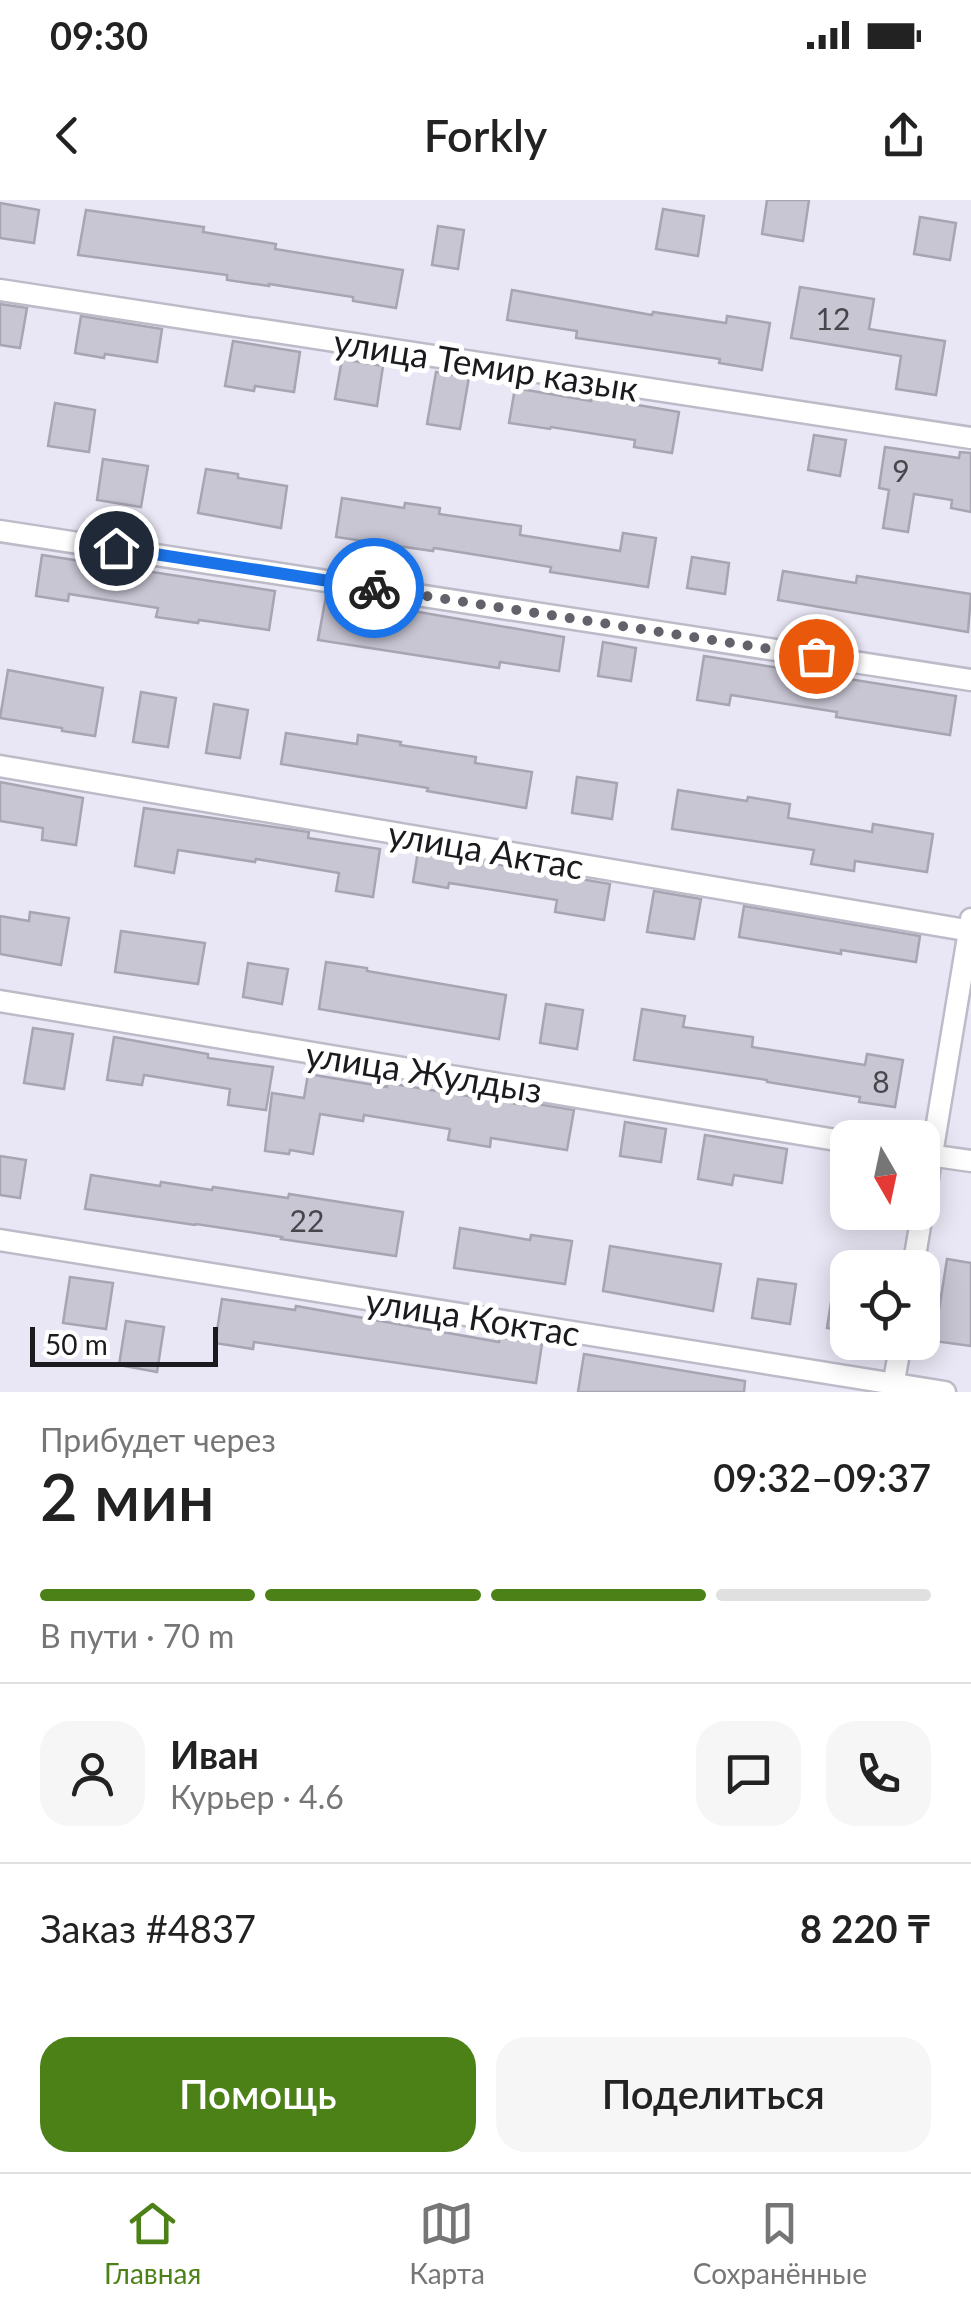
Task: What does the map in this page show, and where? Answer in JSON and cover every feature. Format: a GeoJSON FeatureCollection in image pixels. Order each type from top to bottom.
{"type":"FeatureCollection","features":[{"type":"Feature","properties":{"kind":"street","name":"улица Темир казык"},"geometry":{"type":"LineString","coordinates":[[0,290],[971,438]]}},
{"type":"Feature","properties":{"kind":"street"},"geometry":{"type":"LineString","coordinates":[[0,531],[971,680]]}},
{"type":"Feature","properties":{"kind":"street","name":"улица Актас"},"geometry":{"type":"LineString","coordinates":[[0,766],[970,926]]}},
{"type":"Feature","properties":{"kind":"street"},"geometry":{"type":"LineString","coordinates":[[934,1120],[970,926]]}},
{"type":"Feature","properties":{"kind":"street","name":"улица Жулдыз"},"geometry":{"type":"LineString","coordinates":[[0,1001],[830,1139]]}},
{"type":"Feature","properties":{"kind":"street"},"geometry":{"type":"LineString","coordinates":[[940,1157],[971,1162]]}},
{"type":"Feature","properties":{"kind":"street","name":"улица Коктас"},"geometry":{"type":"LineString","coordinates":[[0,1240],[893,1388],[945,1392]]}},
{"type":"Feature","properties":{"kind":"street"},"geometry":{"type":"LineString","coordinates":[[893,1388],[898,1360]]}},
{"type":"Feature","properties":{"kind":"building"},"geometry":{"type":"Polygon","coordinates":[[[767,200],[809,200],[803,241],[762,234],[767,200]]]}},
{"type":"Feature","properties":{"kind":"building"},"geometry":{"type":"Polygon","coordinates":[[[0,203],[39,210],[34,243],[0,238],[0,203]]]}},
{"type":"Feature","properties":{"kind":"building"},"geometry":{"type":"Polygon","coordinates":[[[663,209],[704,216],[698,256],[656,249],[663,209]]]}},
{"type":"Feature","properties":{"kind":"building"},"geometry":{"type":"Polygon","coordinates":[[[86,210],[204,227],[203,232],[276,244],[275,249],[403,270],[396,308],[353,301],[353,297],[227,280],[227,275],[78,255],[86,210]]]}},
{"type":"Feature","properties":{"kind":"building"},"geometry":{"type":"Polygon","coordinates":[[[920,217],[956,223],[950,260],[914,254],[920,217]]]}},
{"type":"Feature","properties":{"kind":"building"},"geometry":{"type":"Polygon","coordinates":[[[438,226],[464,230],[458,269],[432,265],[438,226]]]}},
{"type":"Feature","properties":{"kind":"building"},"geometry":{"type":"Polygon","coordinates":[[[800,287],[874,299],[869,329],[945,341],[936,395],[896,389],[901,356],[791,338],[800,287]]]}},
{"type":"Feature","properties":{"kind":"building"},"geometry":{"type":"Polygon","coordinates":[[[512,290],[652,315],[653,312],[726,323],[727,316],[770,323],[762,370],[719,363],[720,359],[576,338],[577,331],[507,320],[512,290]]]}},
{"type":"Feature","properties":{"kind":"building"},"geometry":{"type":"Polygon","coordinates":[[[0,304],[27,308],[20,348],[0,345],[0,304]]]}},
{"type":"Feature","properties":{"kind":"building"},"geometry":{"type":"Polygon","coordinates":[[[81,316],[162,329],[157,362],[75,353],[81,316]]]}},
{"type":"Feature","properties":{"kind":"building"},"geometry":{"type":"Polygon","coordinates":[[[233,341],[300,352],[294,392],[225,386],[233,341]]]}},
{"type":"Feature","properties":{"kind":"building"},"geometry":{"type":"Polygon","coordinates":[[[342,359],[383,366],[377,406],[335,399],[342,359]]]}},
{"type":"Feature","properties":{"kind":"building"},"geometry":{"type":"Polygon","coordinates":[[[436,372],[469,377],[460,429],[427,424],[436,372]]]}},
{"type":"Feature","properties":{"kind":"building"},"geometry":{"type":"Polygon","coordinates":[[[515,388],[679,412],[672,453],[634,447],[635,440],[509,423],[515,388]]]}},
{"type":"Feature","properties":{"kind":"building"},"geometry":{"type":"Polygon","coordinates":[[[55,403],[95,410],[89,452],[48,446],[55,403]]]}},
{"type":"Feature","properties":{"kind":"building"},"geometry":{"type":"Polygon","coordinates":[[[814,435],[846,440],[840,476],[808,470],[814,435]]]}},
{"type":"Feature","properties":{"kind":"building"},"geometry":{"type":"Polygon","coordinates":[[[885,447],[959,458],[960,452],[971,453],[971,512],[951,508],[952,500],[914,494],[908,532],[883,528],[889,490],[879,488],[885,447]]]}},
{"type":"Feature","properties":{"kind":"building"},"geometry":{"type":"Polygon","coordinates":[[[103,459],[148,466],[141,507],[97,500],[103,459]]]}},
{"type":"Feature","properties":{"kind":"building"},"geometry":{"type":"Polygon","coordinates":[[[206,469],[287,486],[281,528],[198,513],[206,469]]]}},
{"type":"Feature","properties":{"kind":"building"},"geometry":{"type":"Polygon","coordinates":[[[342,498],[404,508],[405,503],[440,508],[439,514],[521,526],[520,535],[620,551],[623,533],[656,538],[648,587],[434,548],[433,551],[336,537],[342,498]]]}},
{"type":"Feature","properties":{"kind":"building"},"geometry":{"type":"Polygon","coordinates":[[[42,555],[275,591],[269,630],[156,617],[158,608],[69,594],[68,601],[36,596],[42,555]]]}},
{"type":"Feature","properties":{"kind":"building"},"geometry":{"type":"Polygon","coordinates":[[[692,557],[729,563],[725,594],[687,588],[692,557]]]}},
{"type":"Feature","properties":{"kind":"building"},"geometry":{"type":"Polygon","coordinates":[[[783,571],[856,583],[857,576],[971,594],[968,632],[778,600],[783,571]]]}},
{"type":"Feature","properties":{"kind":"building"},"geometry":{"type":"Polygon","coordinates":[[[326,596],[564,637],[559,671],[500,662],[499,668],[318,640],[326,596]]]}},
{"type":"Feature","properties":{"kind":"building"},"geometry":{"type":"Polygon","coordinates":[[[603,642],[636,648],[631,681],[598,676],[603,642]]]}},
{"type":"Feature","properties":{"kind":"building"},"geometry":{"type":"Polygon","coordinates":[[[704,656],[956,696],[950,735],[731,695],[729,705],[697,700],[704,656]]]}},
{"type":"Feature","properties":{"kind":"building"},"geometry":{"type":"Polygon","coordinates":[[[8,670],[103,688],[95,736],[0,718],[8,670]]]}},
{"type":"Feature","properties":{"kind":"building"},"geometry":{"type":"Polygon","coordinates":[[[141,692],[176,698],[168,747],[133,742],[141,692]]]}},
{"type":"Feature","properties":{"kind":"building"},"geometry":{"type":"Polygon","coordinates":[[[214,704],[248,710],[240,758],[206,753],[214,704]]]}},
{"type":"Feature","properties":{"kind":"building"},"geometry":{"type":"Polygon","coordinates":[[[286,733],[357,744],[358,735],[476,757],[475,763],[532,772],[526,808],[281,764],[286,733]]]}},
{"type":"Feature","properties":{"kind":"building"},"geometry":{"type":"Polygon","coordinates":[[[577,777],[617,783],[612,819],[572,813],[577,777]]]}},
{"type":"Feature","properties":{"kind":"building"},"geometry":{"type":"Polygon","coordinates":[[[0,782],[83,798],[76,845],[42,840],[43,828],[0,821],[0,782]]]}},
{"type":"Feature","properties":{"kind":"building"},"geometry":{"type":"Polygon","coordinates":[[[678,790],[790,804],[788,818],[872,832],[873,824],[933,834],[927,872],[855,861],[854,871],[811,864],[814,850],[672,829],[678,790]]]}},
{"type":"Feature","properties":{"kind":"building"},"geometry":{"type":"Polygon","coordinates":[[[144,808],[309,832],[308,838],[380,849],[373,897],[336,891],[339,873],[256,859],[255,862],[178,850],[174,873],[135,866],[144,808]]]}},
{"type":"Feature","properties":{"kind":"building"},"geometry":{"type":"Polygon","coordinates":[[[418,851],[610,884],[604,920],[555,912],[557,900],[449,883],[448,888],[413,882],[418,851]]]}},
{"type":"Feature","properties":{"kind":"building"},"geometry":{"type":"Polygon","coordinates":[[[654,891],[701,899],[694,939],[647,932],[654,891]]]}},
{"type":"Feature","properties":{"kind":"building"},"geometry":{"type":"Polygon","coordinates":[[[744,906],[920,936],[916,962],[739,937],[744,906]]]}},
{"type":"Feature","properties":{"kind":"building"},"geometry":{"type":"Polygon","coordinates":[[[30,912],[69,918],[61,965],[0,954],[0,916],[29,921],[30,912]]]}},
{"type":"Feature","properties":{"kind":"building"},"geometry":{"type":"Polygon","coordinates":[[[121,931],[205,943],[198,984],[115,972],[121,931]]]}},
{"type":"Feature","properties":{"kind":"building"},"geometry":{"type":"Polygon","coordinates":[[[326,962],[506,995],[499,1039],[319,1009],[326,962]]]}},
{"type":"Feature","properties":{"kind":"building"},"geometry":{"type":"Polygon","coordinates":[[[248,963],[288,969],[282,1004],[243,997],[248,963]]]}},
{"type":"Feature","properties":{"kind":"building"},"geometry":{"type":"Polygon","coordinates":[[[546,1004],[583,1010],[577,1049],[540,1043],[546,1004]]]}},
{"type":"Feature","properties":{"kind":"building"},"geometry":{"type":"Polygon","coordinates":[[[642,1009],[685,1016],[683,1027],[753,1037],[752,1047],[865,1065],[867,1054],[903,1060],[895,1107],[767,1080],[634,1060],[642,1009]]]}},
{"type":"Feature","properties":{"kind":"building"},"geometry":{"type":"Polygon","coordinates":[[[33,1028],[73,1034],[64,1089],[24,1083],[33,1028]]]}},
{"type":"Feature","properties":{"kind":"building"},"geometry":{"type":"Polygon","coordinates":[[[114,1037],[208,1054],[208,1058],[273,1067],[266,1110],[228,1105],[230,1089],[144,1075],[142,1085],[107,1080],[114,1037]]]}},
{"type":"Feature","properties":{"kind":"building"},"geometry":{"type":"Polygon","coordinates":[[[308,1074],[574,1110],[567,1150],[491,1138],[490,1147],[448,1140],[450,1129],[364,1115],[363,1121],[320,1114],[313,1154],[265,1151],[272,1093],[304,1098],[308,1074]]]}},
{"type":"Feature","properties":{"kind":"building"},"geometry":{"type":"Polygon","coordinates":[[[625,1122],[666,1129],[661,1162],[620,1156],[625,1122]]]}},
{"type":"Feature","properties":{"kind":"building"},"geometry":{"type":"Polygon","coordinates":[[[705,1135],[787,1149],[782,1183],[734,1175],[732,1185],[698,1179],[705,1135]]]}},
{"type":"Feature","properties":{"kind":"building"},"geometry":{"type":"Polygon","coordinates":[[[0,1156],[26,1160],[20,1198],[0,1195],[0,1156]]]}},
{"type":"Feature","properties":{"kind":"building"},"geometry":{"type":"Polygon","coordinates":[[[91,1175],[160,1186],[161,1182],[288,1198],[289,1194],[403,1212],[396,1256],[85,1209],[91,1175]]]}},
{"type":"Feature","properties":{"kind":"building"},"geometry":{"type":"Polygon","coordinates":[[[460,1228],[530,1240],[531,1235],[572,1241],[565,1284],[454,1268],[460,1228]]]}},
{"type":"Feature","properties":{"kind":"building"},"geometry":{"type":"Polygon","coordinates":[[[610,1246],[721,1264],[713,1311],[603,1291],[610,1246]]]}},
{"type":"Feature","properties":{"kind":"building"},"geometry":{"type":"Polygon","coordinates":[[[947,1259],[971,1263],[971,1346],[940,1342],[940,1303],[947,1259]]]}},
{"type":"Feature","properties":{"kind":"building"},"geometry":{"type":"Polygon","coordinates":[[[70,1277],[113,1283],[106,1329],[63,1323],[70,1277]]]}},
{"type":"Feature","properties":{"kind":"building"},"geometry":{"type":"Polygon","coordinates":[[[758,1279],[796,1284],[790,1324],[752,1318],[758,1279]]]}},
{"type":"Feature","properties":{"kind":"building"},"geometry":{"type":"Polygon","coordinates":[[[222,1299],[295,1310],[296,1306],[499,1342],[500,1337],[542,1344],[536,1383],[254,1342],[253,1349],[215,1343],[222,1299]]]}},
{"type":"Feature","properties":{"kind":"building"},"geometry":{"type":"Polygon","coordinates":[[[126,1321],[164,1327],[157,1372],[119,1365],[126,1321]]]}},
{"type":"Feature","properties":{"kind":"building"},"geometry":{"type":"Polygon","coordinates":[[[584,1354],[745,1381],[744,1392],[578,1392],[584,1354]]]}},
{"type":"Feature","properties":{"kind":"way so far"},"geometry":{"type":"LineString","coordinates":[[374,588],[816,656]]}},
{"type":"Feature","properties":{"kind":"route"},"geometry":{"type":"LineString","coordinates":[[116,548],[374,588]]}}]}
